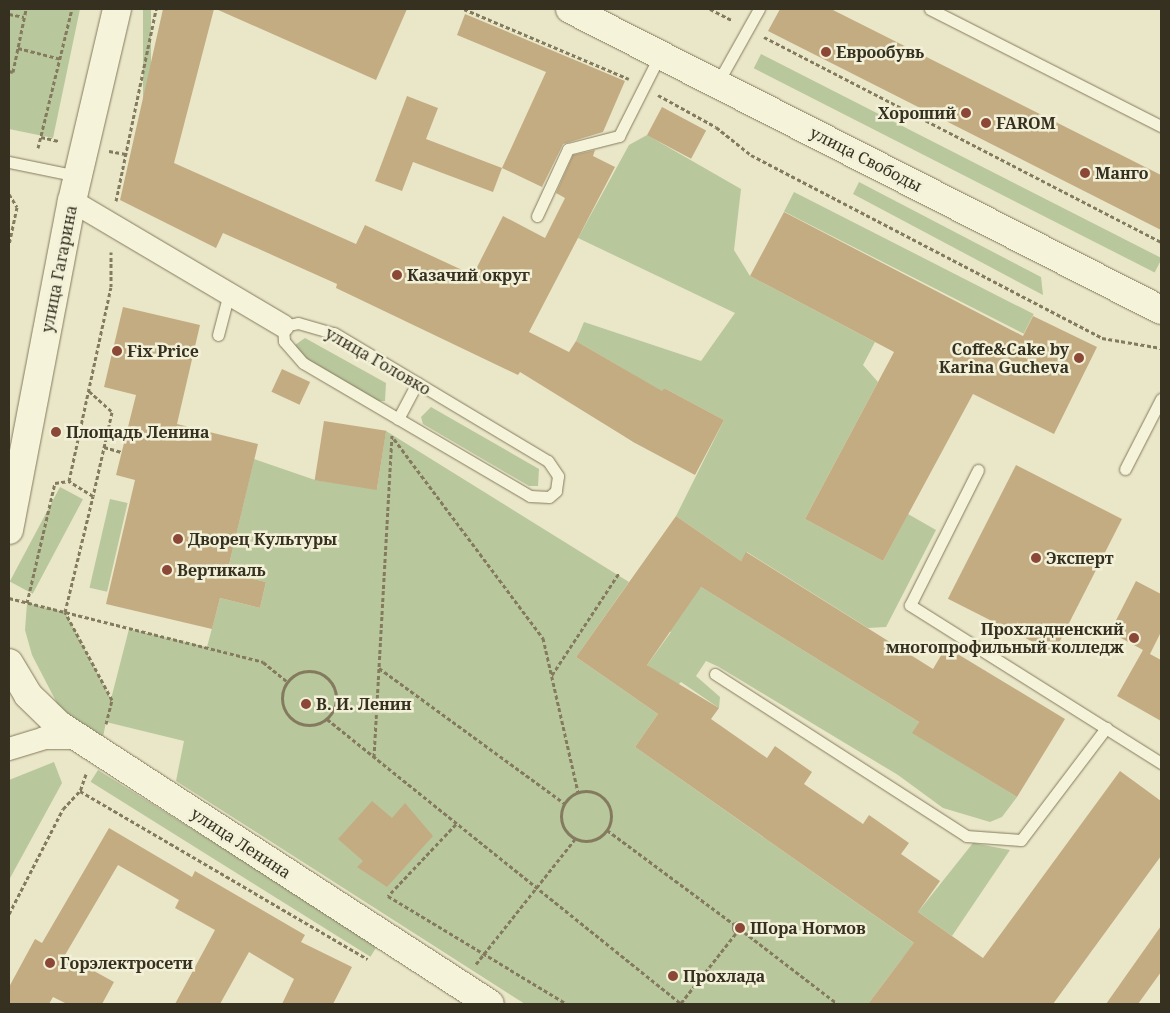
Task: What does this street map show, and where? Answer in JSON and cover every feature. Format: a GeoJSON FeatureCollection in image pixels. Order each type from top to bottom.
{"type":"FeatureCollection","features":[{"type":"Feature","properties":{"kind":"street","name":"улица Гагарина"},"geometry":{"type":"LineString","coordinates":[[9,530],[75,188],[116,9]]}},
{"type":"Feature","properties":{"kind":"street","name":"улица Свободы"},"geometry":{"type":"LineString","coordinates":[[570,9],[1161,310]]}},
{"type":"Feature","properties":{"kind":"street"},"geometry":{"type":"LineString","coordinates":[[75,188],[112,224],[283,326]]}},
{"type":"Feature","properties":{"kind":"street","name":"улица Ленина"},"geometry":{"type":"LineString","coordinates":[[9,663],[43,711],[79,738],[490,1004]]}},
{"type":"Feature","properties":{"kind":"street"},"geometry":{"type":"LineString","coordinates":[[9,749],[44,738],[79,738]]}},
{"type":"Feature","properties":{"kind":"lane"},"geometry":{"type":"LineString","coordinates":[[717,84],[759,9]]}},
{"type":"Feature","properties":{"kind":"lane"},"geometry":{"type":"LineString","coordinates":[[930,9],[1161,126]]}},
{"type":"Feature","properties":{"kind":"lane"},"geometry":{"type":"LineString","coordinates":[[537,216],[568,149],[618,136],[645,87],[660,54]]}},
{"type":"Feature","properties":{"kind":"lane"},"geometry":{"type":"LineString","coordinates":[[9,162],[75,188]]}},
{"type":"Feature","properties":{"kind":"lane"},"geometry":{"type":"LineString","coordinates":[[218,335],[229,294]]}},
{"type":"Feature","properties":{"kind":"lane","name":"улица Головко"},"geometry":{"type":"LineString","coordinates":[[283,326],[298,323],[334,333],[548,461],[558,476],[556,491],[548,497],[530,496],[398,419]]}},
{"type":"Feature","properties":{"kind":"lane"},"geometry":{"type":"LineString","coordinates":[[283,326],[284,341],[303,363],[398,419],[417,383]]}},
{"type":"Feature","properties":{"kind":"lane"},"geometry":{"type":"LineString","coordinates":[[1125,470],[1161,399]]}},
{"type":"Feature","properties":{"kind":"lane"},"geometry":{"type":"LineString","coordinates":[[978,470],[910,605],[1161,762]]}},
{"type":"Feature","properties":{"kind":"lane"},"geometry":{"type":"LineString","coordinates":[[715,674],[966,836],[1021,840],[1106,728]]}},
{"type":"Feature","properties":{"kind":"path"},"geometry":{"type":"LineString","coordinates":[[9,71],[13,72],[26,9]]}},
{"type":"Feature","properties":{"kind":"path"},"geometry":{"type":"LineString","coordinates":[[31,147],[38,148],[72,9]]}},
{"type":"Feature","properties":{"kind":"path"},"geometry":{"type":"LineString","coordinates":[[69,481],[111,287],[112,224],[156,9]]}},
{"type":"Feature","properties":{"kind":"path"},"geometry":{"type":"LineString","coordinates":[[464,9],[645,87],[716,127],[751,155],[1102,338],[1161,348]]}},
{"type":"Feature","properties":{"kind":"path"},"geometry":{"type":"LineString","coordinates":[[710,9],[1161,242]]}},
{"type":"Feature","properties":{"kind":"path"},"geometry":{"type":"LineString","coordinates":[[9,14],[24,17]]}},
{"type":"Feature","properties":{"kind":"path"},"geometry":{"type":"LineString","coordinates":[[18,48],[60,59]]}},
{"type":"Feature","properties":{"kind":"path"},"geometry":{"type":"LineString","coordinates":[[9,194],[16,207],[9,244]]}},
{"type":"Feature","properties":{"kind":"path"},"geometry":{"type":"LineString","coordinates":[[65,612],[112,412],[89,391]]}},
{"type":"Feature","properties":{"kind":"path"},"geometry":{"type":"LineString","coordinates":[[374,757],[392,436],[398,419]]}},
{"type":"Feature","properties":{"kind":"path"},"geometry":{"type":"LineString","coordinates":[[392,436],[544,638],[578,792]]}},
{"type":"Feature","properties":{"kind":"path"},"geometry":{"type":"LineString","coordinates":[[104,447],[122,452]]}},
{"type":"Feature","properties":{"kind":"path"},"geometry":{"type":"LineString","coordinates":[[27,603],[55,483],[69,481],[93,496]]}},
{"type":"Feature","properties":{"kind":"path"},"geometry":{"type":"LineString","coordinates":[[552,676],[619,573]]}},
{"type":"Feature","properties":{"kind":"path"},"geometry":{"type":"LineString","coordinates":[[9,598],[263,662],[288,682]]}},
{"type":"Feature","properties":{"kind":"path"},"geometry":{"type":"LineString","coordinates":[[379,668],[564,803]]}},
{"type":"Feature","properties":{"kind":"path"},"geometry":{"type":"LineString","coordinates":[[302,672],[328,678],[336,694],[327,718],[311,725],[294,720],[284,707],[288,682],[302,672]]}},
{"type":"Feature","properties":{"kind":"path"},"geometry":{"type":"LineString","coordinates":[[327,718],[456,824],[682,1004],[736,933],[735,925]]}},
{"type":"Feature","properties":{"kind":"path"},"geometry":{"type":"LineString","coordinates":[[9,914],[63,810],[80,791]]}},
{"type":"Feature","properties":{"kind":"path"},"geometry":{"type":"LineString","coordinates":[[578,792],[593,792],[606,801],[611,815],[607,830],[596,839],[575,839],[563,827],[564,803],[578,792]]}},
{"type":"Feature","properties":{"kind":"path"},"geometry":{"type":"LineString","coordinates":[[456,824],[388,896],[567,1004]]}},
{"type":"Feature","properties":{"kind":"path"},"geometry":{"type":"LineString","coordinates":[[607,830],[735,925],[744,925],[744,932]]}},
{"type":"Feature","properties":{"kind":"path"},"geometry":{"type":"LineString","coordinates":[[459,984],[575,839]]}},
{"type":"Feature","properties":{"kind":"path"},"geometry":{"type":"LineString","coordinates":[[736,933],[744,932],[838,1004]]}},
{"type":"Feature","properties":{"kind":"green space"},"geometry":{"type":"Polygon","coordinates":[[[9,9],[80,9],[53,138],[9,129],[9,9]]]}},
{"type":"Feature","properties":{"kind":"green space"},"geometry":{"type":"Polygon","coordinates":[[[143,9],[151,9],[151,190],[143,190],[143,9]]]}},
{"type":"Feature","properties":{"kind":"green space"},"geometry":{"type":"Polygon","coordinates":[[[761,54],[1161,258],[1155,273],[754,68],[761,54]]]}},
{"type":"Feature","properties":{"kind":"green space"},"geometry":{"type":"Polygon","coordinates":[[[647,135],[741,189],[734,250],[750,276],[875,342],[863,365],[878,382],[805,519],[883,561],[908,514],[936,530],[886,627],[868,628],[747,552],[741,561],[676,516],[724,420],[664,388],[635,443],[605,423],[634,375],[576,341],[584,322],[701,361],[735,313],[578,238],[629,145],[647,135]]]}},
{"type":"Feature","properties":{"kind":"green space"},"geometry":{"type":"Polygon","coordinates":[[[859,182],[1041,277],[1043,295],[853,194],[859,182]]]}},
{"type":"Feature","properties":{"kind":"green space"},"geometry":{"type":"Polygon","coordinates":[[[794,192],[1034,314],[1024,334],[784,212],[794,192]]]}},
{"type":"Feature","properties":{"kind":"green space"},"geometry":{"type":"Polygon","coordinates":[[[305,338],[386,383],[385,401],[376,401],[297,354],[295,345],[305,338]]]}},
{"type":"Feature","properties":{"kind":"green space"},"geometry":{"type":"Polygon","coordinates":[[[431,407],[539,469],[538,486],[529,486],[423,424],[421,417],[431,407]]]}},
{"type":"Feature","properties":{"kind":"green space"},"geometry":{"type":"Polygon","coordinates":[[[386,431],[629,582],[576,657],[658,714],[635,747],[918,946],[902,959],[868,1004],[525,1004],[176,781],[184,741],[106,722],[103,737],[60,709],[32,655],[25,630],[27,603],[65,612],[111,699],[129,629],[207,647],[220,598],[260,608],[266,582],[227,573],[254,459],[315,480],[377,489],[386,431]]]}},
{"type":"Feature","properties":{"kind":"green space"},"geometry":{"type":"Polygon","coordinates":[[[60,487],[83,499],[33,594],[10,581],[60,487]]]}},
{"type":"Feature","properties":{"kind":"green space"},"geometry":{"type":"Polygon","coordinates":[[[110,499],[128,503],[107,592],[90,588],[110,499]]]}},
{"type":"Feature","properties":{"kind":"green space"},"geometry":{"type":"Polygon","coordinates":[[[701,587],[919,722],[913,733],[1017,797],[1002,817],[990,822],[943,808],[898,775],[706,661],[696,676],[720,697],[719,708],[681,682],[677,686],[647,665],[671,632],[656,621],[701,587]]]}},
{"type":"Feature","properties":{"kind":"green space"},"geometry":{"type":"Polygon","coordinates":[[[54,762],[62,783],[9,880],[9,780],[54,762]]]}},
{"type":"Feature","properties":{"kind":"green space"},"geometry":{"type":"Polygon","coordinates":[[[98,770],[378,945],[370,957],[91,782],[98,770]]]}},
{"type":"Feature","properties":{"kind":"green space"},"geometry":{"type":"Polygon","coordinates":[[[973,843],[1010,850],[952,936],[918,912],[973,843]]]}},
{"type":"Feature","properties":{"kind":"building"},"geometry":{"type":"Polygon","coordinates":[[[163,9],[214,9],[174,163],[356,244],[365,225],[473,275],[503,216],[545,238],[565,198],[556,193],[573,155],[595,150],[593,156],[615,167],[529,332],[569,352],[576,341],[662,391],[664,388],[724,420],[695,475],[635,443],[520,372],[518,375],[336,288],[337,284],[223,233],[216,248],[120,200],[163,9]]]}},
{"type":"Feature","properties":{"kind":"building"},"geometry":{"type":"Polygon","coordinates":[[[216,9],[407,9],[376,80],[216,9]]]}},
{"type":"Feature","properties":{"kind":"building"},"geometry":{"type":"Polygon","coordinates":[[[780,9],[831,9],[1161,175],[1161,230],[768,31],[780,9]]]}},
{"type":"Feature","properties":{"kind":"building"},"geometry":{"type":"Polygon","coordinates":[[[465,14],[625,81],[603,132],[563,144],[542,187],[502,168],[546,72],[457,35],[465,14]]]}},
{"type":"Feature","properties":{"kind":"building"},"geometry":{"type":"Polygon","coordinates":[[[407,96],[438,108],[426,139],[502,168],[493,192],[413,162],[402,191],[375,181],[407,96]]]}},
{"type":"Feature","properties":{"kind":"building"},"geometry":{"type":"Polygon","coordinates":[[[662,107],[706,130],[691,159],[647,135],[662,107]]]}},
{"type":"Feature","properties":{"kind":"building"},"geometry":{"type":"Polygon","coordinates":[[[784,212],[1023,336],[1033,316],[1097,347],[1054,434],[973,394],[883,561],[805,519],[894,352],[750,276],[784,212]]]}},
{"type":"Feature","properties":{"kind":"building","name":"Дворец Культуры"},"geometry":{"type":"Polygon","coordinates":[[[123,307],[200,325],[177,424],[258,444],[227,573],[266,582],[260,608],[220,598],[212,629],[106,604],[135,480],[116,475],[136,395],[104,387],[123,307]]]}},
{"type":"Feature","properties":{"kind":"building"},"geometry":{"type":"Polygon","coordinates":[[[282,369],[310,382],[300,405],[271,392],[282,369]]]}},
{"type":"Feature","properties":{"kind":"building"},"geometry":{"type":"Polygon","coordinates":[[[324,421],[386,431],[377,490],[315,480],[324,421]]]}},
{"type":"Feature","properties":{"kind":"building","name":"Эксперт"},"geometry":{"type":"Polygon","coordinates":[[[1016,465],[1122,519],[1054,653],[948,599],[1016,465]]]}},
{"type":"Feature","properties":{"kind":"building"},"geometry":{"type":"Polygon","coordinates":[[[676,516],[741,561],[746,552],[933,669],[946,647],[1065,719],[1017,797],[912,733],[919,722],[701,587],[647,665],[719,708],[711,719],[767,758],[775,746],[812,772],[804,784],[863,824],[869,815],[909,843],[901,854],[940,881],[918,912],[983,958],[1120,771],[1161,801],[1161,856],[1053,1004],[868,1004],[914,943],[635,747],[658,714],[576,657],[676,516]]]}},
{"type":"Feature","properties":{"kind":"building"},"geometry":{"type":"Polygon","coordinates":[[[1136,581],[1161,594],[1161,632],[1150,654],[1161,660],[1161,721],[1117,696],[1143,650],[1110,632],[1136,581]]]}},
{"type":"Feature","properties":{"kind":"building"},"geometry":{"type":"Polygon","coordinates":[[[372,801],[392,818],[405,803],[433,836],[387,887],[357,867],[363,861],[338,839],[372,801]]]}},
{"type":"Feature","properties":{"kind":"building"},"geometry":{"type":"Polygon","coordinates":[[[109,828],[192,877],[195,871],[305,935],[301,942],[352,967],[333,1004],[282,1004],[294,979],[249,952],[220,1004],[175,1004],[215,930],[175,908],[179,900],[118,865],[65,955],[114,982],[102,1004],[67,1004],[53,997],[49,1004],[9,1004],[9,987],[35,939],[42,943],[109,828]]]}},
{"type":"Feature","properties":{"kind":"building"},"geometry":{"type":"Polygon","coordinates":[[[1161,926],[1161,972],[1138,1004],[1106,1004],[1161,926]]]}},
{"type":"Feature","properties":{"kind":"place","name":"Еврообувь"},"geometry":{"type":"Point","coordinates":[826,52]}},
{"type":"Feature","properties":{"kind":"place","name":"Хороший"},"geometry":{"type":"Point","coordinates":[966,113]}},
{"type":"Feature","properties":{"kind":"place","name":"FAROM"},"geometry":{"type":"Point","coordinates":[986,123]}},
{"type":"Feature","properties":{"kind":"place","name":"Манго"},"geometry":{"type":"Point","coordinates":[1085,173]}},
{"type":"Feature","properties":{"kind":"place","name":"Казачий округ"},"geometry":{"type":"Point","coordinates":[397,275]}},
{"type":"Feature","properties":{"kind":"place","name":"Fix Price"},"geometry":{"type":"Point","coordinates":[117,351]}},
{"type":"Feature","properties":{"kind":"place","name":"Coffe&Cake by Karina Gucheva"},"geometry":{"type":"Point","coordinates":[1079,358]}},
{"type":"Feature","properties":{"kind":"place","name":"Площадь Ленина"},"geometry":{"type":"Point","coordinates":[56,432]}},
{"type":"Feature","properties":{"kind":"place","name":"Дворец Культуры"},"geometry":{"type":"Point","coordinates":[178,539]}},
{"type":"Feature","properties":{"kind":"place","name":"Эксперт"},"geometry":{"type":"Point","coordinates":[1036,558]}},
{"type":"Feature","properties":{"kind":"place","name":"Вертикаль"},"geometry":{"type":"Point","coordinates":[167,570]}},
{"type":"Feature","properties":{"kind":"place","name":"Прохладненский многопрофильный колледж"},"geometry":{"type":"Point","coordinates":[1134,638]}},
{"type":"Feature","properties":{"kind":"place","name":"В. И. Ленин"},"geometry":{"type":"Point","coordinates":[306,704]}},
{"type":"Feature","properties":{"kind":"place","name":"Шора Ногмов"},"geometry":{"type":"Point","coordinates":[740,928]}},
{"type":"Feature","properties":{"kind":"place","name":"Горэлектросети"},"geometry":{"type":"Point","coordinates":[50,963]}},
{"type":"Feature","properties":{"kind":"place","name":"Прохлада"},"geometry":{"type":"Point","coordinates":[673,976]}}]}
